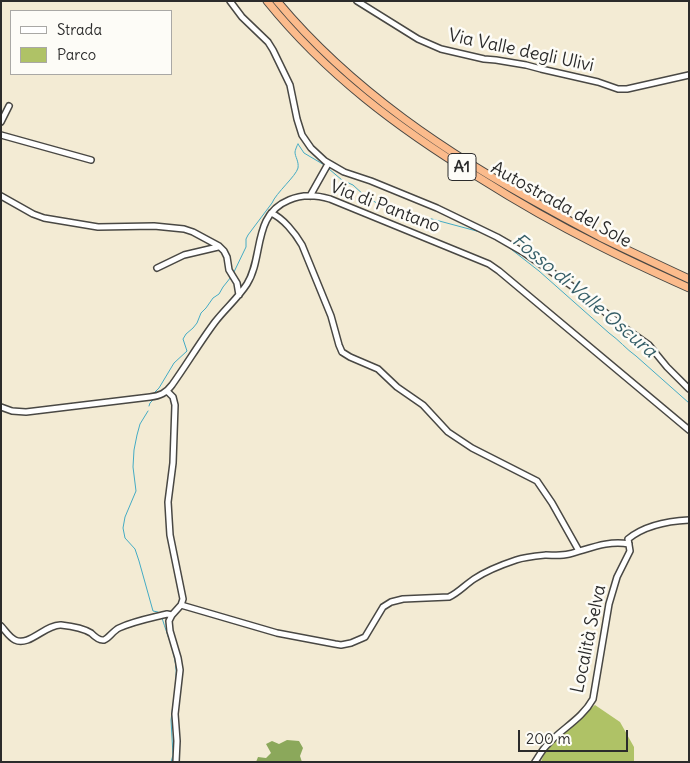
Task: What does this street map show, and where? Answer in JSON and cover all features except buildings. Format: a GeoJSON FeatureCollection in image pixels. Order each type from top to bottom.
{"type":"FeatureCollection","features":[{"type":"Feature","properties":{"kind":"highway","name":"Autostrada del Sole"},"geometry":{"type":"LineString","coordinates":[[267,1],[285,24],[322,62],[375,108],[437,152],[512,198],[595,244],[689,288]]}},
{"type":"Feature","properties":{"kind":"highway","name":"Autostrada del Sole"},"geometry":{"type":"LineString","coordinates":[[277,1],[329,57],[381,102],[440,145],[516,191],[598,236],[689,279]]}},
{"type":"Feature","properties":{"kind":"street"},"geometry":{"type":"LineString","coordinates":[[230,1],[242,17],[268,42],[290,85],[302,135],[312,150],[328,164],[437,208],[492,234],[523,252],[579,291],[649,345],[665,365],[689,389]]}},
{"type":"Feature","properties":{"kind":"street","name":"Via Valle degli Ulivi"},"geometry":{"type":"LineString","coordinates":[[357,1],[418,39],[441,49],[484,59],[526,65],[598,82],[618,89],[689,75]]}},
{"type":"Feature","properties":{"kind":"street"},"geometry":{"type":"LineString","coordinates":[[1,122],[9,106]]}},
{"type":"Feature","properties":{"kind":"street"},"geometry":{"type":"LineString","coordinates":[[1,135],[92,160]]}},
{"type":"Feature","properties":{"kind":"street"},"geometry":{"type":"LineString","coordinates":[[310,196],[328,164]]}},
{"type":"Feature","properties":{"kind":"street"},"geometry":{"type":"LineString","coordinates":[[1,196],[41,218],[98,227],[148,226],[184,229],[193,232],[219,246],[225,253],[229,268],[238,286],[239,295]]}},
{"type":"Feature","properties":{"kind":"street","name":"Via di Pantano"},"geometry":{"type":"LineString","coordinates":[[271,213],[287,200],[298,197],[319,196],[492,265],[689,430]]}},
{"type":"Feature","properties":{"kind":"street"},"geometry":{"type":"LineString","coordinates":[[1,407],[21,412],[57,409],[152,397],[167,391],[214,324],[247,284],[252,274],[262,231],[271,213],[282,219],[301,242],[331,316],[342,352],[378,369],[397,387],[422,404],[446,430],[472,448],[537,481],[552,503],[579,551]]}},
{"type":"Feature","properties":{"kind":"street"},"geometry":{"type":"LineString","coordinates":[[157,268],[183,255],[219,246]]}},
{"type":"Feature","properties":{"kind":"street"},"geometry":{"type":"LineString","coordinates":[[167,391],[173,397],[175,405],[174,463],[168,502],[169,528],[183,596],[181,605],[172,614],[169,621],[180,670],[175,714],[176,762]]}},
{"type":"Feature","properties":{"kind":"street"},"geometry":{"type":"LineString","coordinates":[[181,605],[277,634],[343,644],[365,637],[383,608],[391,602],[449,597],[476,578],[508,562],[531,556],[563,555],[608,543],[629,544],[628,540],[630,538],[652,526],[672,521],[689,520]]}},
{"type":"Feature","properties":{"kind":"street","name":"Località Selva"},"geometry":{"type":"LineString","coordinates":[[535,762],[546,746],[570,726],[593,699],[609,601],[618,575],[630,551],[629,544]]}},
{"type":"Feature","properties":{"kind":"street"},"geometry":{"type":"LineString","coordinates":[[1,626],[11,638],[18,641],[30,639],[51,627],[62,625],[83,630],[102,640],[117,629],[129,624],[172,614]]}},
{"type":"Feature","properties":{"kind":"green space"},"geometry":{"type":"Polygon","coordinates":[[[595,705],[620,722],[634,747],[634,762],[541,762],[547,746],[595,705]]]}},
{"type":"Feature","properties":{"kind":"green space"},"geometry":{"type":"Polygon","coordinates":[[[287,740],[299,741],[303,748],[300,756],[302,762],[256,762],[258,757],[266,758],[271,753],[266,744],[272,741],[279,744],[287,740]]]}},
{"type":"Feature","properties":{"kind":"waterway","name":"Fosso di Valle Oscura"},"geometry":{"type":"LineString","coordinates":[[298,144],[304,153],[326,166]]}},
{"type":"Feature","properties":{"kind":"waterway"},"geometry":{"type":"LineString","coordinates":[[233,274],[246,247],[248,235],[298,168],[295,152],[298,144]]}},
{"type":"Feature","properties":{"kind":"waterway","name":"Fosso di Valle Oscura"},"geometry":{"type":"LineString","coordinates":[[329,169],[342,180],[353,185],[365,196],[385,208],[484,233]]}},
{"type":"Feature","properties":{"kind":"waterway","name":"Fosso di Valle Oscura"},"geometry":{"type":"LineString","coordinates":[[507,246],[539,271],[689,403]]}},
{"type":"Feature","properties":{"kind":"waterway"},"geometry":{"type":"LineString","coordinates":[[154,395],[174,363],[187,351],[183,339],[186,334],[197,323],[201,313],[213,298],[219,294],[231,277]]}},
{"type":"Feature","properties":{"kind":"waterway"},"geometry":{"type":"LineString","coordinates":[[149,406],[154,399]]}},
{"type":"Feature","properties":{"kind":"waterway"},"geometry":{"type":"LineString","coordinates":[[148,411],[140,424],[137,435],[133,467],[136,491],[125,517],[123,528],[125,538],[135,549],[153,611],[161,614]]}},
{"type":"Feature","properties":{"kind":"waterway"},"geometry":{"type":"LineString","coordinates":[[162,618],[176,663],[176,679]]}},
{"type":"Feature","properties":{"kind":"waterway"},"geometry":{"type":"LineString","coordinates":[[171,762],[173,755],[171,720],[176,683]]}}]}
